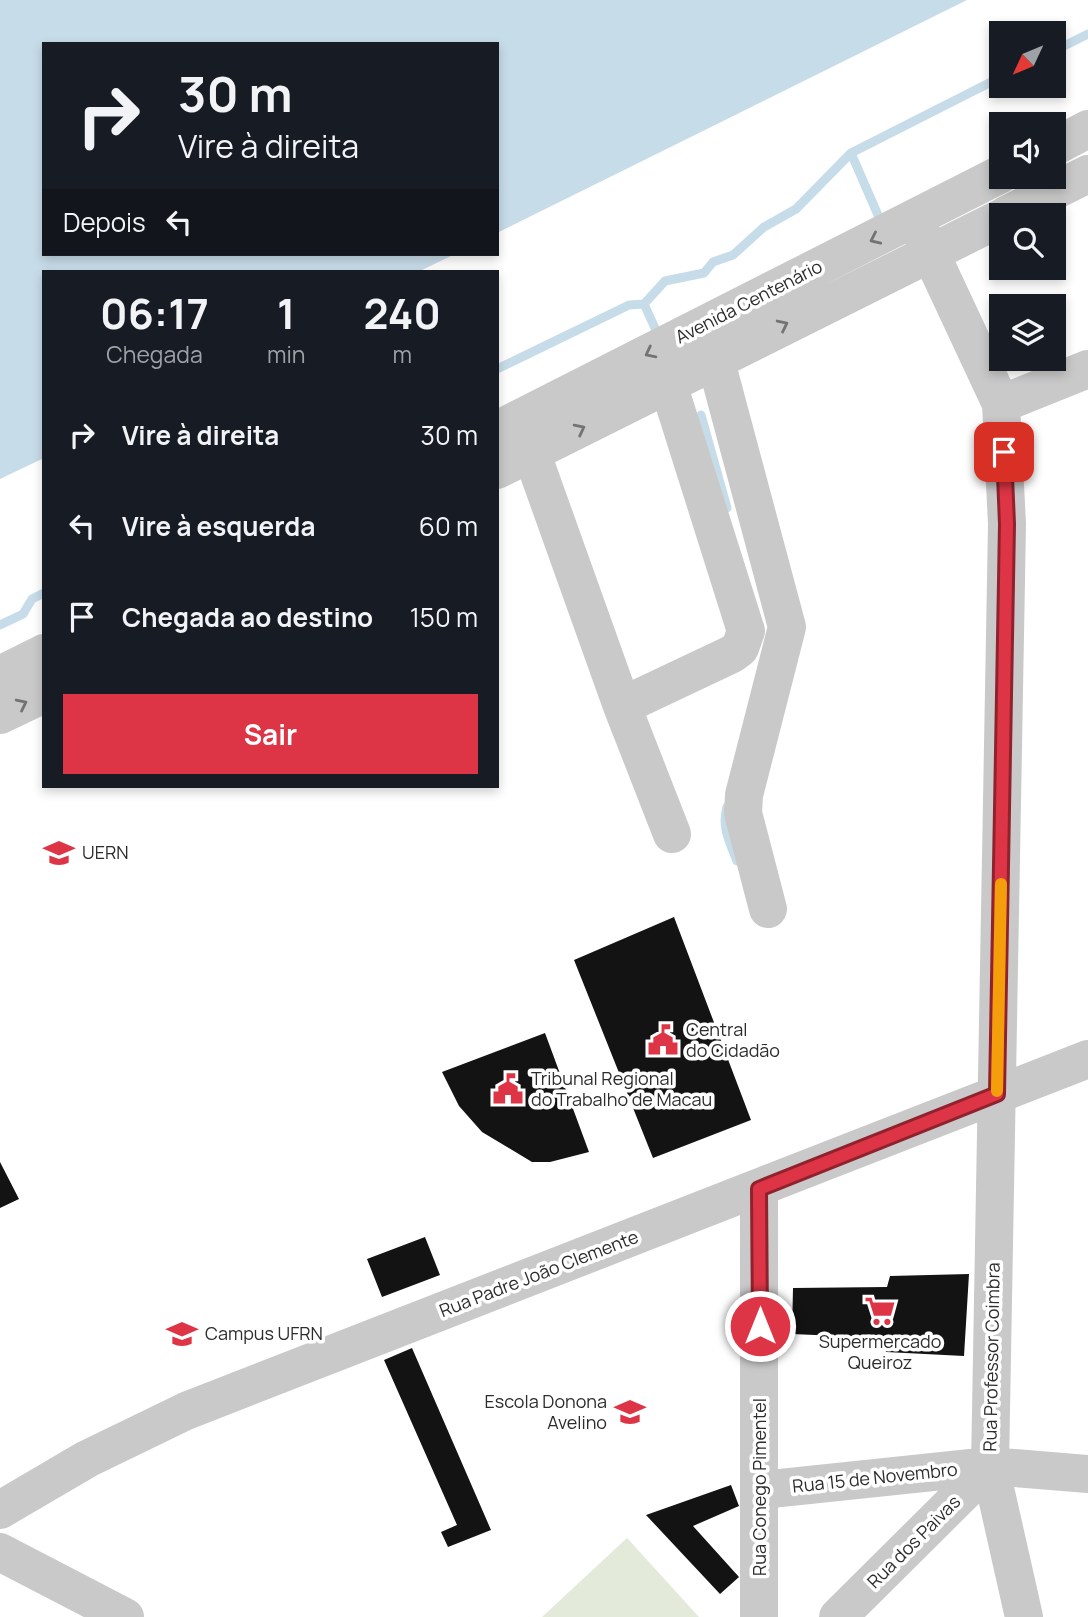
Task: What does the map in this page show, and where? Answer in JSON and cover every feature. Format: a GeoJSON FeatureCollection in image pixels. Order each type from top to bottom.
{"type":"FeatureCollection","features":[{"type":"Feature","properties":{"kind":"street"},"geometry":{"type":"LineString","coordinates":[[1066,141],[1088,129]]}},
{"type":"Feature","properties":{"kind":"street","name":"Avenida Centenário"},"geometry":{"type":"LineString","coordinates":[[1029,203],[1088,174]]}},
{"type":"Feature","properties":{"kind":"street","name":"Avenida Centenário"},"geometry":{"type":"LineString","coordinates":[[516,434],[668,384],[924,236],[989,184]]}},
{"type":"Feature","properties":{"kind":"street","name":"Avenida Centenário"},"geometry":{"type":"LineString","coordinates":[[499,466],[516,434],[830,260],[989,220]]}},
{"type":"Feature","properties":{"kind":"street"},"geometry":{"type":"LineString","coordinates":[[924,236],[1001,404],[1088,369]]}},
{"type":"Feature","properties":{"kind":"street"},"geometry":{"type":"LineString","coordinates":[[715,358],[787,627],[744,795],[743,813],[768,909]]}},
{"type":"Feature","properties":{"kind":"street"},"geometry":{"type":"LineString","coordinates":[[622,706],[732,654],[740,648],[746,631],[668,384]]}},
{"type":"Feature","properties":{"kind":"street","name":"Rua Professor Coimbra"},"geometry":{"type":"LineString","coordinates":[[1001,404],[1007,524],[990,1466],[1024,1617]]}},
{"type":"Feature","properties":{"kind":"street"},"geometry":{"type":"LineString","coordinates":[[516,434],[672,834]]}},
{"type":"Feature","properties":{"kind":"street"},"geometry":{"type":"LineString","coordinates":[[0,674],[42,654]]}},
{"type":"Feature","properties":{"kind":"street"},"geometry":{"type":"LineString","coordinates":[[0,715],[42,695]]}},
{"type":"Feature","properties":{"kind":"street","name":"Rua Padre João Clemente"},"geometry":{"type":"LineString","coordinates":[[0,1510],[87,1459],[186,1411],[1088,1059]]}},
{"type":"Feature","properties":{"kind":"street","name":"Rua Conego Pimentel"},"geometry":{"type":"LineString","coordinates":[[759,1189],[759,1617]]}},
{"type":"Feature","properties":{"kind":"street","name":"Rua 15 de Novembro"},"geometry":{"type":"LineString","coordinates":[[761,1490],[990,1466],[1088,1474]]}},
{"type":"Feature","properties":{"kind":"street","name":"Rua dos Paivas"},"geometry":{"type":"LineString","coordinates":[[838,1617],[990,1466]]}},
{"type":"Feature","properties":{"kind":"street"},"geometry":{"type":"LineString","coordinates":[[0,1552],[125,1617]]}},
{"type":"Feature","properties":{"kind":"green space"},"geometry":{"type":"Polygon","coordinates":[[[627,1538],[699,1617],[542,1617],[627,1538]]]}},
{"type":"Feature","properties":{"kind":"water"},"geometry":{"type":"Polygon","coordinates":[[[0,0],[967,0],[499,232],[499,42],[42,42],[42,256],[451,256],[422,270],[42,270],[42,459],[0,479],[0,0]]]}},
{"type":"Feature","properties":{"kind":"building","name":"Central do Cidadão"},"geometry":{"type":"Polygon","coordinates":[[[674,917],[751,1120],[653,1158],[574,960],[674,917]]]}},
{"type":"Feature","properties":{"kind":"building","name":"Tribunal Regional do Trabalho de Macau"},"geometry":{"type":"Polygon","coordinates":[[[545,1033],[589,1152],[550,1162],[532,1162],[482,1132],[459,1106],[442,1072],[545,1033]]]}},
{"type":"Feature","properties":{"kind":"building"},"geometry":{"type":"Polygon","coordinates":[[[0,1162],[19,1199],[0,1208],[0,1162]]]}},
{"type":"Feature","properties":{"kind":"building"},"geometry":{"type":"Polygon","coordinates":[[[425,1237],[440,1275],[382,1297],[367,1259],[425,1237]]]}},
{"type":"Feature","properties":{"kind":"building","name":"Supermercado Queiroz"},"geometry":{"type":"Polygon","coordinates":[[[969,1274],[964,1356],[886,1352],[884,1338],[792,1334],[793,1288],[887,1287],[890,1276],[969,1274]]]}},
{"type":"Feature","properties":{"kind":"building"},"geometry":{"type":"Polygon","coordinates":[[[412,1348],[491,1530],[448,1547],[441,1532],[457,1525],[384,1360],[412,1348]]]}},
{"type":"Feature","properties":{"kind":"building"},"geometry":{"type":"Polygon","coordinates":[[[731,1485],[739,1506],[693,1526],[739,1577],[720,1594],[646,1515],[731,1485]]]}},
{"type":"Feature","properties":{"kind":"waterway"},"geometry":{"type":"LineString","coordinates":[[1066,45],[1088,34]]}},
{"type":"Feature","properties":{"kind":"waterway"},"geometry":{"type":"LineString","coordinates":[[499,368],[629,305],[644,304],[665,281],[704,273],[713,262],[733,255],[764,227],[796,209],[851,153],[989,83]]}},
{"type":"Feature","properties":{"kind":"waterway"},"geometry":{"type":"LineString","coordinates":[[851,153],[881,222]]}},
{"type":"Feature","properties":{"kind":"waterway"},"geometry":{"type":"LineString","coordinates":[[644,304],[659,337]]}},
{"type":"Feature","properties":{"kind":"waterway"},"geometry":{"type":"LineString","coordinates":[[701,415],[727,508]]}},
{"type":"Feature","properties":{"kind":"waterway"},"geometry":{"type":"LineString","coordinates":[[0,625],[23,614],[32,599],[42,594]]}},
{"type":"Feature","properties":{"kind":"waterway"},"geometry":{"type":"LineString","coordinates":[[727,807],[726,828],[737,861]]}},
{"type":"Feature","properties":{"kind":"slow traffic"},"geometry":{"type":"LineString","coordinates":[[997,1091],[1001,884]]}},
{"type":"Feature","properties":{"kind":"place","name":"UERN"},"geometry":{"type":"Point","coordinates":[59,853]}},
{"type":"Feature","properties":{"kind":"place","name":"Central do Cidadão"},"geometry":{"type":"Point","coordinates":[663,1040]}},
{"type":"Feature","properties":{"kind":"place","name":"Tribunal Regional do Trabalho de Macau"},"geometry":{"type":"Point","coordinates":[508,1089]}},
{"type":"Feature","properties":{"kind":"place","name":"Supermercado Queiroz"},"geometry":{"type":"Point","coordinates":[880,1311]}},
{"type":"Feature","properties":{"kind":"place","name":"Campus UFRN"},"geometry":{"type":"Point","coordinates":[182,1334]}},
{"type":"Feature","properties":{"kind":"place","name":"Escola Donona Avelino"},"geometry":{"type":"Point","coordinates":[630,1412]}},
{"type":"Feature","properties":{"kind":"route"},"geometry":{"type":"LineString","coordinates":[[760,1326],[759,1189],[997,1094],[1007,524],[1004,452]]}}]}
